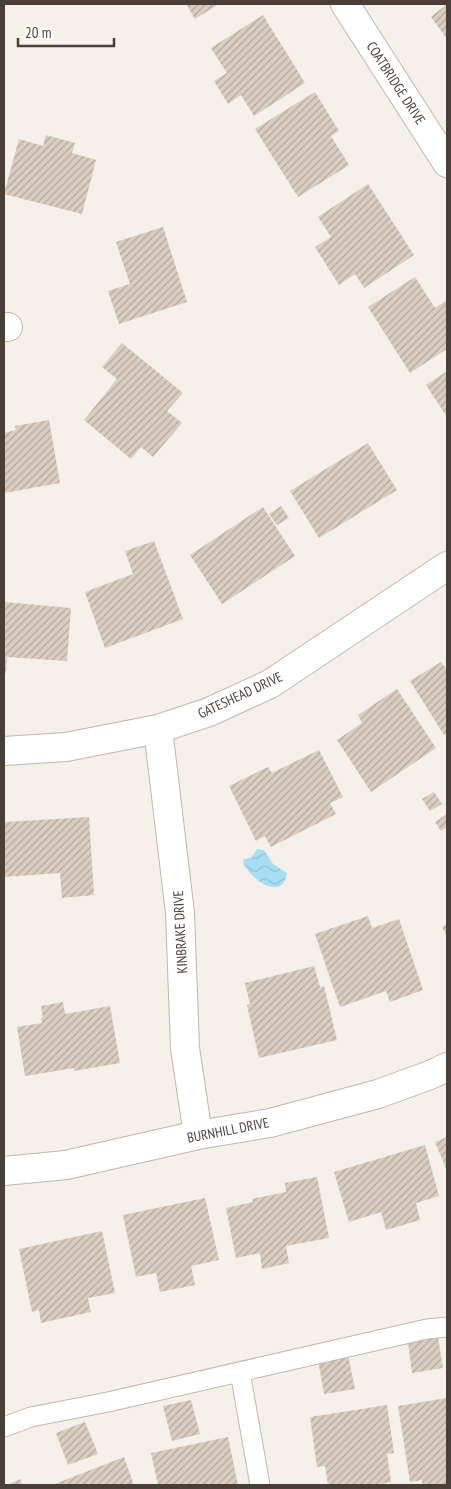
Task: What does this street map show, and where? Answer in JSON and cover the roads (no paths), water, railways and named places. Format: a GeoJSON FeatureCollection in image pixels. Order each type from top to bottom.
{"type":"FeatureCollection","features":[{"type":"Feature","properties":{"kind":"street","name":"COATBRIDGE DRIVE"},"geometry":{"type":"LineString","coordinates":[[345,4],[447,163]]}},
{"type":"Feature","properties":{"kind":"street","name":"GATESHEAD DRIVE"},"geometry":{"type":"LineString","coordinates":[[4,752],[66,747],[158,729],[209,712],[270,684],[447,566]]}},
{"type":"Feature","properties":{"kind":"street","name":"KINBRAKE DRIVE"},"geometry":{"type":"LineString","coordinates":[[158,729],[180,913],[185,1048],[198,1136]]}},
{"type":"Feature","properties":{"kind":"street","name":"BURNHILL DRIVE"},"geometry":{"type":"LineString","coordinates":[[4,1170],[66,1165],[198,1136],[270,1123],[378,1094],[447,1067]]}},
{"type":"Feature","properties":{"kind":"lane"},"geometry":{"type":"LineString","coordinates":[[4,1427],[30,1417],[108,1402],[427,1329],[447,1327]]}},
{"type":"Feature","properties":{"kind":"lane"},"geometry":{"type":"LineString","coordinates":[[240,1372],[260,1485]]}},
{"type":"Feature","properties":{"kind":"water"},"geometry":{"type":"Polygon","coordinates":[[[257,849],[264,850],[273,864],[287,873],[282,885],[272,887],[266,885],[251,874],[243,864],[244,859],[251,858],[257,849]]]}}]}
